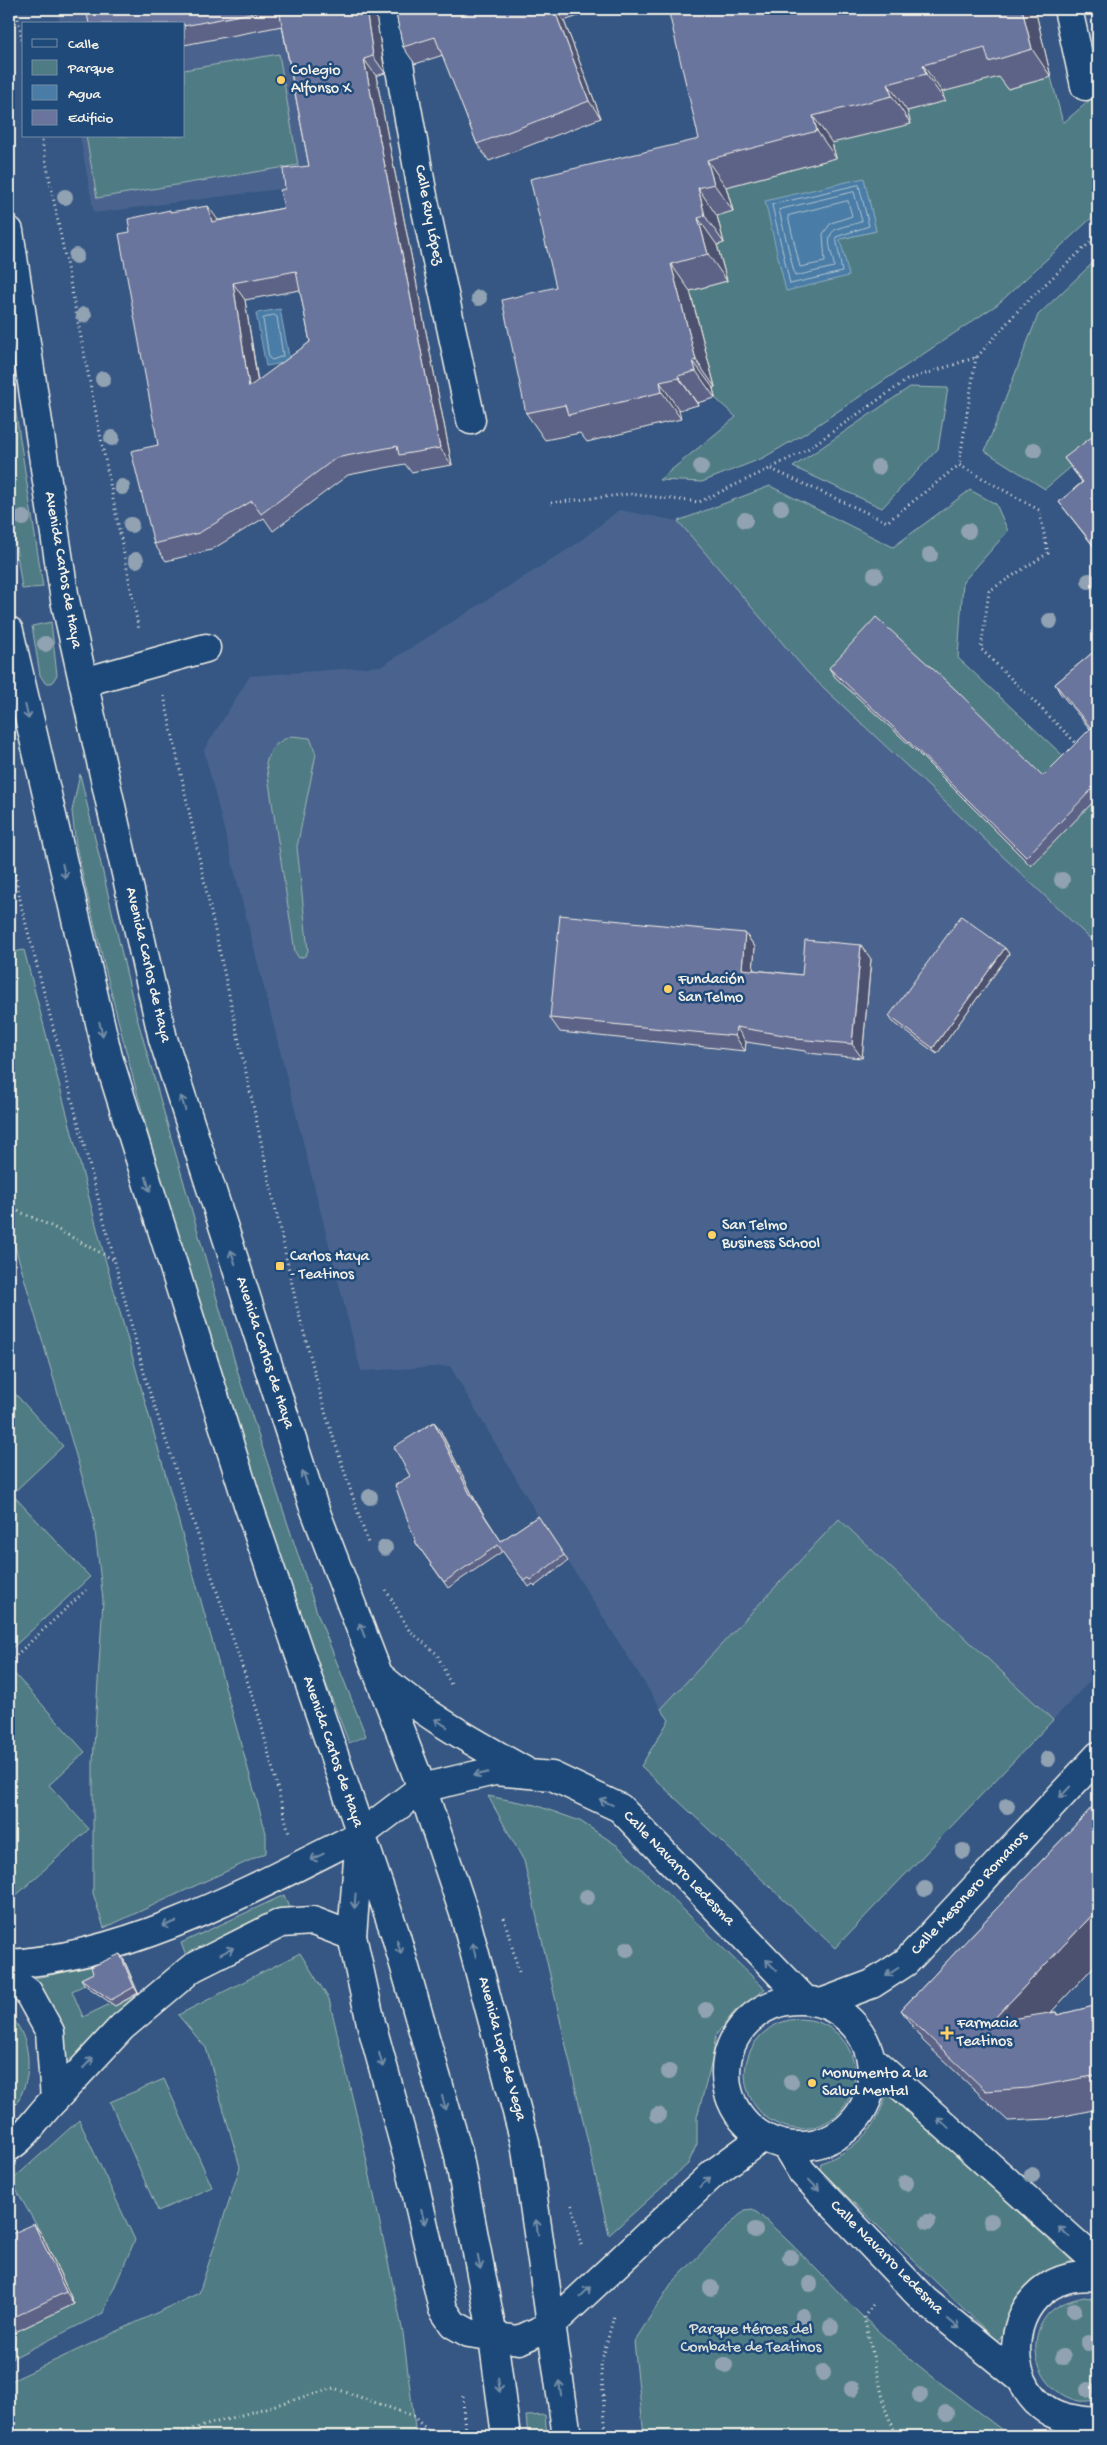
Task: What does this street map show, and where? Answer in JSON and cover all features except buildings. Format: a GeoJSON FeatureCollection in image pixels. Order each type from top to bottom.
{"type":"FeatureCollection","features":[{"type":"Feature","properties":{"kind":"main road","name":"Calle Ruy López"},"geometry":{"type":"LineString","coordinates":[[389,9],[423,196],[471,420]]}},
{"type":"Feature","properties":{"kind":"main road"},"geometry":{"type":"LineString","coordinates":[[1068,9],[1085,86]]}},
{"type":"Feature","properties":{"kind":"main road","name":"Avenida Carlos de Haya"},"geometry":{"type":"LineString","coordinates":[[9,231],[65,600],[163,1038],[313,1505],[380,1676]]}},
{"type":"Feature","properties":{"kind":"main road","name":"Avenida Carlos de Haya"},"geometry":{"type":"LineString","coordinates":[[9,631],[108,1057],[248,1504],[360,1835]]}},
{"type":"Feature","properties":{"kind":"main road"},"geometry":{"type":"LineString","coordinates":[[84,682],[206,648]]}},
{"type":"Feature","properties":{"kind":"main road"},"geometry":{"type":"LineString","coordinates":[[380,1676],[408,1701],[452,1730],[529,1773]]}},
{"type":"Feature","properties":{"kind":"main road","name":"Avenida Lope de Vega"},"geometry":{"type":"LineString","coordinates":[[380,1676],[422,1788],[464,1913],[525,2142],[567,2436]]}},
{"type":"Feature","properties":{"kind":"main road","name":"Calle Mesonero Romanos"},"geometry":{"type":"LineString","coordinates":[[813,2001],[872,1984],[906,1962],[1098,1756]]}},
{"type":"Feature","properties":{"kind":"main road","name":"Calle Navarro Ledesma"},"geometry":{"type":"LineString","coordinates":[[422,1788],[494,1771],[529,1773],[552,1776],[620,1808],[813,2001]]}},
{"type":"Feature","properties":{"kind":"main road"},"geometry":{"type":"LineString","coordinates":[[9,1964],[37,1962],[87,1952],[179,1921],[360,1835],[422,1788]]}},
{"type":"Feature","properties":{"kind":"main road"},"geometry":{"type":"LineString","coordinates":[[360,1835],[352,1936],[371,2023],[410,2165],[443,2309],[453,2324],[469,2333],[519,2340],[550,2326],[714,2173],[774,2142]]}},
{"type":"Feature","properties":{"kind":"main road"},"geometry":{"type":"LineString","coordinates":[[360,1835],[395,1933],[458,2152],[493,2337],[506,2436]]}},
{"type":"Feature","properties":{"kind":"main road"},"geometry":{"type":"LineString","coordinates":[[9,2147],[18,2142],[41,2113],[122,2027],[192,1968],[281,1923],[313,1921],[352,1936]]}},
{"type":"Feature","properties":{"kind":"main road"},"geometry":{"type":"LineString","coordinates":[[9,1978],[28,1992],[50,2032],[55,2099]]}},
{"type":"Feature","properties":{"kind":"main road"},"geometry":{"type":"LineString","coordinates":[[813,2001],[837,2011],[851,2021],[864,2039],[871,2059],[872,2088],[860,2114],[841,2134],[814,2145],[774,2142],[742,2119],[729,2094],[726,2066],[734,2039],[752,2017],[776,2003],[813,2001]]}},
{"type":"Feature","properties":{"kind":"main road"},"geometry":{"type":"LineString","coordinates":[[871,2059],[1083,2249],[1098,2266]]}},
{"type":"Feature","properties":{"kind":"main road","name":"Calle Navarro Ledesma"},"geometry":{"type":"LineString","coordinates":[[774,2142],[924,2300],[1021,2379]]}},
{"type":"Feature","properties":{"kind":"main road"},"geometry":{"type":"LineString","coordinates":[[1098,2276],[1084,2275],[1060,2280],[1040,2292],[1025,2310],[1016,2332],[1015,2356],[1021,2379],[1032,2396],[1047,2410],[1074,2427],[1098,2421]]}},
{"type":"Feature","properties":{"kind":"path"},"geometry":{"type":"LineString","coordinates":[[16,9],[22,38]]}},
{"type":"Feature","properties":{"kind":"path"},"geometry":{"type":"LineString","coordinates":[[41,138],[140,635],[157,663],[297,1307],[326,1415],[369,1545]]}},
{"type":"Feature","properties":{"kind":"path"},"geometry":{"type":"LineString","coordinates":[[552,503],[629,494],[699,502],[771,468],[806,450],[907,380],[976,357],[1022,306],[1098,235]]}},
{"type":"Feature","properties":{"kind":"path"},"geometry":{"type":"LineString","coordinates":[[771,468],[887,522],[959,465],[976,357]]}},
{"type":"Feature","properties":{"kind":"path"},"geometry":{"type":"LineString","coordinates":[[959,465],[1039,510],[1048,553],[989,591],[981,649],[1084,750]]}},
{"type":"Feature","properties":{"kind":"path"},"geometry":{"type":"LineString","coordinates":[[9,846],[22,909],[146,1384],[259,1716],[297,1866]]}},
{"type":"Feature","properties":{"kind":"path"},"geometry":{"type":"LineString","coordinates":[[9,1207],[50,1226],[114,1260]]}},
{"type":"Feature","properties":{"kind":"path"},"geometry":{"type":"LineString","coordinates":[[381,1582],[409,1630],[437,1654],[464,1711],[452,1730]]}},
{"type":"Feature","properties":{"kind":"path"},"geometry":{"type":"LineString","coordinates":[[9,1662],[86,1590]]}},
{"type":"Feature","properties":{"kind":"path"},"geometry":{"type":"LineString","coordinates":[[873,2305],[864,2317],[886,2411],[897,2436]]}},
{"type":"Feature","properties":{"kind":"path"},"geometry":{"type":"LineString","coordinates":[[169,2436],[334,2388],[413,2416],[433,2436]]}},
{"type":"Feature","properties":{"kind":"path"},"geometry":{"type":"LineString","coordinates":[[463,2391],[465,2436]]}},
{"type":"Feature","properties":{"kind":"shaded area","name":"Colegio Alfonso X"},"geometry":{"type":"Polygon","coordinates":[[[57,9],[364,9],[395,174],[94,213],[80,138],[185,138],[185,22],[60,22],[57,9]]]}},
{"type":"Feature","properties":{"kind":"shaded area","name":"San Telmo Business School"},"geometry":{"type":"Polygon","coordinates":[[[619,510],[678,521],[808,673],[1098,946],[1098,1672],[1053,1720],[840,1519],[661,1709],[568,1561],[551,1538],[450,1366],[361,1371],[204,750],[250,676],[382,666],[575,545],[619,510]]]}},
{"type":"Feature","properties":{"kind":"green space"},"geometry":{"type":"Polygon","coordinates":[[[279,54],[298,165],[97,198],[86,138],[185,138],[185,70],[279,54]]]}},
{"type":"Feature","properties":{"kind":"green space"},"geometry":{"type":"Polygon","coordinates":[[[994,69],[1008,89],[1051,77],[1063,123],[1098,93],[1098,212],[998,304],[804,434],[763,458],[702,482],[659,480],[736,417],[715,398],[713,388],[715,387],[690,291],[727,281],[717,245],[724,243],[719,225],[706,218],[733,211],[726,187],[835,158],[827,129],[910,124],[907,111],[944,101],[940,84],[994,69]],[[864,179],[840,239],[876,231],[864,179]]]}},
{"type":"Feature","properties":{"kind":"green space"},"geometry":{"type":"Polygon","coordinates":[[[1098,258],[1098,444],[1045,489],[985,451],[1038,315],[1098,258]]]}},
{"type":"Feature","properties":{"kind":"green space"},"geometry":{"type":"Polygon","coordinates":[[[9,368],[43,587],[22,589],[9,499],[9,368]]]}},
{"type":"Feature","properties":{"kind":"green space"},"geometry":{"type":"Polygon","coordinates":[[[910,387],[948,388],[938,449],[882,508],[793,467],[910,387]]]}},
{"type":"Feature","properties":{"kind":"green space"},"geometry":{"type":"Polygon","coordinates":[[[770,486],[893,547],[970,490],[996,504],[1008,531],[963,582],[958,658],[1070,762],[1031,865],[1091,804],[1098,813],[1098,946],[808,673],[678,521],[770,486]]]}},
{"type":"Feature","properties":{"kind":"green space"},"geometry":{"type":"Polygon","coordinates":[[[51,622],[57,675],[52,683],[45,683],[40,675],[32,626],[51,622]]]}},
{"type":"Feature","properties":{"kind":"green space"},"geometry":{"type":"Polygon","coordinates":[[[292,736],[310,738],[316,754],[297,847],[308,951],[305,956],[299,958],[295,952],[266,763],[275,746],[282,740],[292,736]]]}},
{"type":"Feature","properties":{"kind":"green space"},"geometry":{"type":"Polygon","coordinates":[[[80,774],[136,1014],[240,1380],[318,1615],[366,1736],[349,1743],[268,1523],[196,1300],[163,1187],[132,1074],[76,846],[72,811],[80,774]]]}},
{"type":"Feature","properties":{"kind":"green space"},"geometry":{"type":"Polygon","coordinates":[[[24,950],[104,1255],[266,1833],[266,1853],[104,1928],[93,1893],[93,1762],[103,1600],[93,1514],[9,1226],[9,953],[24,950]]]}},
{"type":"Feature","properties":{"kind":"green space"},"geometry":{"type":"Polygon","coordinates":[[[9,1387],[63,1446],[12,1494],[90,1577],[9,1651],[9,1387]]]}},
{"type":"Feature","properties":{"kind":"green space"},"geometry":{"type":"Polygon","coordinates":[[[839,1519],[1053,1720],[835,1948],[641,1766],[669,1720],[661,1709],[839,1519]]]}},
{"type":"Feature","properties":{"kind":"green space"},"geometry":{"type":"Polygon","coordinates":[[[11,1670],[85,1752],[49,1785],[89,1829],[9,1902],[9,1672],[11,1670]]]}},
{"type":"Feature","properties":{"kind":"green space"},"geometry":{"type":"Polygon","coordinates":[[[488,1796],[535,1805],[580,1821],[618,1846],[765,1989],[735,2011],[716,2035],[712,2061],[697,2117],[697,2144],[688,2164],[609,2235],[524,1861],[488,1796]]]}},
{"type":"Feature","properties":{"kind":"green space"},"geometry":{"type":"Polygon","coordinates":[[[284,1895],[290,1910],[187,1959],[181,1943],[284,1895]]]}},
{"type":"Feature","properties":{"kind":"green space"},"geometry":{"type":"Polygon","coordinates":[[[300,1953],[329,1999],[362,2138],[403,2333],[416,2436],[9,2436],[9,2382],[199,2293],[240,2167],[206,2048],[178,2015],[300,1953]]]}},
{"type":"Feature","properties":{"kind":"green space"},"geometry":{"type":"Polygon","coordinates":[[[124,1960],[96,1973],[97,1979],[72,1991],[83,2017],[112,2003],[115,2006],[139,1994],[106,2024],[65,2070],[59,2032],[53,2011],[40,1990],[30,1979],[124,1960]]]}},
{"type":"Feature","properties":{"kind":"green space"},"geometry":{"type":"Polygon","coordinates":[[[9,2014],[23,2037],[27,2050],[28,2064],[23,2090],[9,2113],[9,2014]]]}},
{"type":"Feature","properties":{"kind":"green space"},"geometry":{"type":"Polygon","coordinates":[[[800,2019],[821,2023],[839,2035],[851,2053],[855,2074],[851,2095],[839,2113],[821,2125],[800,2129],[779,2125],[761,2113],[749,2095],[745,2074],[749,2053],[761,2035],[779,2023],[800,2019]]]}},
{"type":"Feature","properties":{"kind":"green space"},"geometry":{"type":"Polygon","coordinates":[[[164,2079],[212,2187],[158,2211],[110,2102],[164,2079]]]}},
{"type":"Feature","properties":{"kind":"green space"},"geometry":{"type":"Polygon","coordinates":[[[889,2085],[1072,2261],[1029,2285],[1009,2311],[1001,2337],[997,2341],[820,2170],[821,2163],[847,2150],[866,2134],[880,2112],[889,2085]]]}},
{"type":"Feature","properties":{"kind":"green space"},"geometry":{"type":"Polygon","coordinates":[[[79,2120],[135,2240],[103,2313],[9,2360],[9,2335],[74,2304],[42,2235],[11,2181],[79,2120]]]}},
{"type":"Feature","properties":{"kind":"green space","name":"Parque Héroes del Combate de Teatinos"},"geometry":{"type":"Polygon","coordinates":[[[753,2209],[795,2248],[862,2316],[898,2348],[1010,2436],[644,2436],[634,2342],[671,2284],[745,2210],[753,2209]]]}},
{"type":"Feature","properties":{"kind":"green space"},"geometry":{"type":"Polygon","coordinates":[[[1084,2297],[1098,2299],[1098,2400],[1079,2401],[1065,2396],[1054,2388],[1045,2377],[1039,2365],[1036,2351],[1041,2325],[1049,2313],[1061,2304],[1084,2297]]]}},
{"type":"Feature","properties":{"kind":"green space"},"geometry":{"type":"Polygon","coordinates":[[[545,2415],[547,2436],[528,2436],[526,2416],[545,2415]]]}},
{"type":"Feature","properties":{"kind":"water"},"geometry":{"type":"Polygon","coordinates":[[[864,178],[876,231],[840,239],[849,276],[786,291],[765,201],[864,178]]]}},
{"type":"Feature","properties":{"kind":"water"},"geometry":{"type":"Polygon","coordinates":[[[280,309],[290,362],[266,366],[256,313],[280,309]]]}},
{"type":"Feature","properties":{"kind":"place","name":"Colegio Alfonso X"},"geometry":{"type":"Point","coordinates":[281,80]}},
{"type":"Feature","properties":{"kind":"place","name":"Fundación San Telmo"},"geometry":{"type":"Point","coordinates":[668,989]}},
{"type":"Feature","properties":{"kind":"place","name":"San Telmo Business School"},"geometry":{"type":"Point","coordinates":[712,1235]}},
{"type":"Feature","properties":{"kind":"place","name":"Carlos Haya - Teatinos"},"geometry":{"type":"Point","coordinates":[280,1266]}},
{"type":"Feature","properties":{"kind":"place","name":"Farmacia Teatinos"},"geometry":{"type":"Point","coordinates":[947,2033]}},
{"type":"Feature","properties":{"kind":"place","name":"Monumento a la Salud Mental"},"geometry":{"type":"Point","coordinates":[812,2083]}}]}
